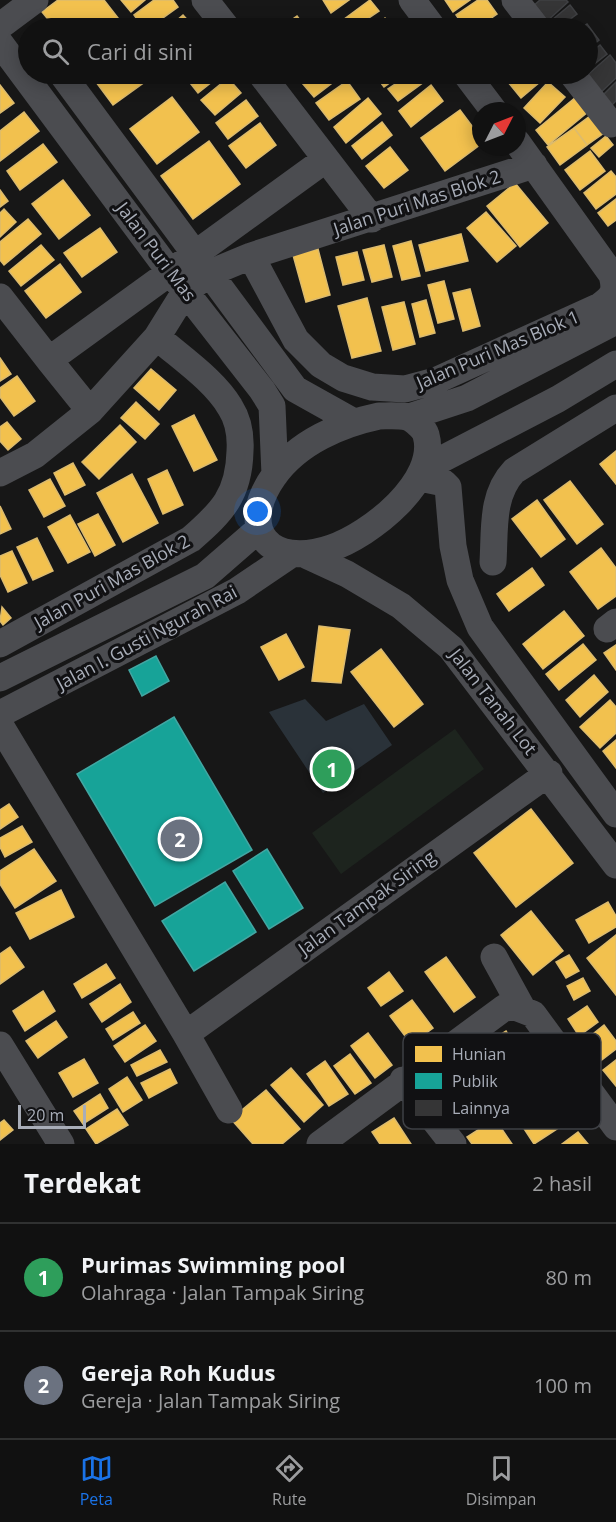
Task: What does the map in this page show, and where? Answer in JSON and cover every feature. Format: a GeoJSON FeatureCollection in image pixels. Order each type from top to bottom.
{"type":"FeatureCollection","features":[{"type":"Feature","properties":{"kind":"street"},"geometry":{"type":"LineString","coordinates":[[205,0],[219,18]]}},
{"type":"Feature","properties":{"kind":"street"},"geometry":{"type":"LineString","coordinates":[[412,0],[426,18]]}},
{"type":"Feature","properties":{"kind":"street"},"geometry":{"type":"LineString","coordinates":[[515,0],[529,18]]}},
{"type":"Feature","properties":{"kind":"street","name":"Jalan Puri Mas"},"geometry":{"type":"LineString","coordinates":[[0,43],[18,67]]}},
{"type":"Feature","properties":{"kind":"street","name":"Jalan Puri Mas"},"geometry":{"type":"LineString","coordinates":[[30,84],[272,406]]}},
{"type":"Feature","properties":{"kind":"street","name":"Jalan Puri Mas"},"geometry":{"type":"LineString","coordinates":[[69,84],[295,389],[354,422]]}},
{"type":"Feature","properties":{"kind":"street"},"geometry":{"type":"LineString","coordinates":[[269,84],[372,219]]}},
{"type":"Feature","properties":{"kind":"street"},"geometry":{"type":"LineString","coordinates":[[474,84],[487,102]]}},
{"type":"Feature","properties":{"kind":"street"},"geometry":{"type":"LineString","coordinates":[[580,84],[611,124]]}},
{"type":"Feature","properties":{"kind":"street"},"geometry":{"type":"LineString","coordinates":[[526,154],[534,165]]}},
{"type":"Feature","properties":{"kind":"street"},"geometry":{"type":"LineString","coordinates":[[202,263],[326,159]]}},
{"type":"Feature","properties":{"kind":"street","name":"Jalan Puri Mas Blok 2"},"geometry":{"type":"LineString","coordinates":[[0,473],[35,455],[90,411],[158,337],[177,282],[202,263],[251,256],[372,219],[534,165]]}},
{"type":"Feature","properties":{"kind":"street","name":"Jalan Puri Mas Blok 1"},"geometry":{"type":"LineString","coordinates":[[251,256],[296,340],[321,365],[343,378],[372,387],[405,389],[435,381],[600,306],[611,298],[615,289],[612,275],[534,165]]}},
{"type":"Feature","properties":{"kind":"street"},"geometry":{"type":"LineString","coordinates":[[49,360],[177,282]]}},
{"type":"Feature","properties":{"kind":"street"},"geometry":{"type":"LineString","coordinates":[[0,297],[90,411]]}},
{"type":"Feature","properties":{"kind":"street"},"geometry":{"type":"LineString","coordinates":[[258,530],[260,502],[275,475],[301,451],[328,433],[354,422],[379,416],[409,417],[467,398],[616,321]]}},
{"type":"Feature","properties":{"kind":"street","name":"Jalan Puri Mas Blok 2"},"geometry":{"type":"LineString","coordinates":[[0,645],[191,539],[218,516],[231,496],[239,474],[241,432],[230,407],[213,386],[158,337]]}},
{"type":"Feature","properties":{"kind":"street"},"geometry":{"type":"LineString","coordinates":[[237,358],[259,340]]}},
{"type":"Feature","properties":{"kind":"street"},"geometry":{"type":"LineString","coordinates":[[421,473],[558,399],[616,364]]}},
{"type":"Feature","properties":{"kind":"street"},"geometry":{"type":"LineString","coordinates":[[275,475],[272,406],[295,389]]}},
{"type":"Feature","properties":{"kind":"street"},"geometry":{"type":"LineString","coordinates":[[558,399],[575,431]]}},
{"type":"Feature","properties":{"kind":"street"},"geometry":{"type":"LineString","coordinates":[[493,562],[496,504],[503,485],[514,471],[575,431],[616,408]]}},
{"type":"Feature","properties":{"kind":"street"},"geometry":{"type":"LineString","coordinates":[[409,417],[425,430],[429,447],[421,473]]}},
{"type":"Feature","properties":{"kind":"street","name":"Jalan I. Gusti Ngurah Rai"},"geometry":{"type":"LineString","coordinates":[[0,714],[227,597],[299,555],[352,538],[384,516],[407,495],[421,473]]}},
{"type":"Feature","properties":{"kind":"street","name":"Jalan Tanah Lot"},"geometry":{"type":"LineString","coordinates":[[421,473],[448,487],[453,546],[460,580],[480,627],[616,814]]}},
{"type":"Feature","properties":{"kind":"street","name":"Jalan I. Gusti Ngurah Rai"},"geometry":{"type":"LineString","coordinates":[[0,678],[205,576],[258,530]]}},
{"type":"Feature","properties":{"kind":"street","name":"Jalan Tanah Lot"},"geometry":{"type":"LineString","coordinates":[[258,530],[268,544],[347,574],[401,606],[452,648],[549,773],[616,865]]}},
{"type":"Feature","properties":{"kind":"street"},"geometry":{"type":"LineString","coordinates":[[0,725],[186,1034],[229,1110]]}},
{"type":"Feature","properties":{"kind":"street","name":"Jalan Tampak Siring"},"geometry":{"type":"LineString","coordinates":[[186,1034],[549,773]]}},
{"type":"Feature","properties":{"kind":"street"},"geometry":{"type":"LineString","coordinates":[[494,957],[522,1008]]}},
{"type":"Feature","properties":{"kind":"street"},"geometry":{"type":"LineString","coordinates":[[469,1033],[504,1008],[522,1008],[533,1014],[547,1033]]}},
{"type":"Feature","properties":{"kind":"street"},"geometry":{"type":"LineString","coordinates":[[0,1045],[61,1144]]}},
{"type":"Feature","properties":{"kind":"street"},"geometry":{"type":"LineString","coordinates":[[320,1144],[403,1080]]}},
{"type":"Feature","properties":{"kind":"street"},"geometry":{"type":"LineString","coordinates":[[601,1107],[616,1127]]}},
{"type":"Feature","properties":{"kind":"street"},"geometry":{"type":"LineString","coordinates":[[441,1129],[453,1144]]}},
{"type":"Feature","properties":{"kind":"shaded area"},"geometry":{"type":"Polygon","coordinates":[[[305,699],[326,721],[364,704],[392,745],[323,793],[269,712],[305,699]]]}},
{"type":"Feature","properties":{"kind":"shaded area"},"geometry":{"type":"Polygon","coordinates":[[[455,729],[484,769],[341,874],[312,833],[455,729]]]}},
{"type":"Feature","properties":{"kind":"building: Hunian"},"geometry":{"type":"Polygon","coordinates":[[[58,0],[104,0],[118,18],[47,18],[42,12],[58,0]]]}},
{"type":"Feature","properties":{"kind":"building: Hunian"},"geometry":{"type":"Polygon","coordinates":[[[121,0],[145,0],[131,12],[121,0]]]}},
{"type":"Feature","properties":{"kind":"building: Hunian"},"geometry":{"type":"Polygon","coordinates":[[[154,0],[173,0],[178,7],[163,18],[136,18],[134,15],[154,0]]]}},
{"type":"Feature","properties":{"kind":"building: Hunian"},"geometry":{"type":"Polygon","coordinates":[[[323,0],[349,0],[331,13],[323,0]]]}},
{"type":"Feature","properties":{"kind":"building: Hunian"},"geometry":{"type":"Polygon","coordinates":[[[370,0],[379,11],[369,18],[346,18],[370,0]]]}},
{"type":"Feature","properties":{"kind":"building: Hunian"},"geometry":{"type":"Polygon","coordinates":[[[445,0],[470,0],[453,12],[445,0]]]}},
{"type":"Feature","properties":{"kind":"building: Hunian"},"geometry":{"type":"Polygon","coordinates":[[[478,0],[487,0],[497,14],[491,18],[458,18],[456,15],[478,0]]]}},
{"type":"Feature","properties":{"kind":"building: Hunian"},"geometry":{"type":"Polygon","coordinates":[[[97,84],[142,84],[113,105],[97,84]]]}},
{"type":"Feature","properties":{"kind":"building: Hunian"},"geometry":{"type":"Polygon","coordinates":[[[191,84],[209,84],[198,93],[191,84]]]}},
{"type":"Feature","properties":{"kind":"building: Hunian"},"geometry":{"type":"Polygon","coordinates":[[[221,84],[233,84],[241,93],[215,115],[201,100],[221,84]]]}},
{"type":"Feature","properties":{"kind":"building: Hunian"},"geometry":{"type":"Polygon","coordinates":[[[303,84],[331,84],[314,97],[303,84]]]}},
{"type":"Feature","properties":{"kind":"building: Hunian"},"geometry":{"type":"Polygon","coordinates":[[[343,84],[349,84],[360,99],[329,120],[316,103],[343,84]]]}},
{"type":"Feature","properties":{"kind":"building: Hunian"},"geometry":{"type":"Polygon","coordinates":[[[395,84],[421,84],[398,101],[388,89],[395,84]]]}},
{"type":"Feature","properties":{"kind":"building: Hunian"},"geometry":{"type":"Polygon","coordinates":[[[510,84],[538,84],[521,98],[510,84]]]}},
{"type":"Feature","properties":{"kind":"building: Hunian"},"geometry":{"type":"Polygon","coordinates":[[[546,84],[550,84],[565,97],[540,123],[526,110],[526,106],[546,84]]]}},
{"type":"Feature","properties":{"kind":"building: Hunian"},"geometry":{"type":"Polygon","coordinates":[[[0,85],[14,103],[0,113],[0,85]]]}},
{"type":"Feature","properties":{"kind":"building: Hunian"},"geometry":{"type":"Polygon","coordinates":[[[431,85],[443,101],[411,127],[399,111],[431,85]]]}},
{"type":"Feature","properties":{"kind":"building: Hunian"},"geometry":{"type":"Polygon","coordinates":[[[582,92],[594,107],[548,145],[536,130],[582,92]]]}},
{"type":"Feature","properties":{"kind":"building: Hunian"},"geometry":{"type":"Polygon","coordinates":[[[172,97],[199,132],[157,164],[130,129],[172,97]]]}},
{"type":"Feature","properties":{"kind":"building: Hunian"},"geometry":{"type":"Polygon","coordinates":[[[368,98],[381,114],[346,143],[334,127],[368,98]]]}},
{"type":"Feature","properties":{"kind":"building: Hunian"},"geometry":{"type":"Polygon","coordinates":[[[246,100],[258,116],[228,139],[216,123],[246,100]]]}},
{"type":"Feature","properties":{"kind":"building: Hunian"},"geometry":{"type":"Polygon","coordinates":[[[460,110],[472,126],[472,151],[445,171],[421,138],[460,110]]]}},
{"type":"Feature","properties":{"kind":"building: Hunian"},"geometry":{"type":"Polygon","coordinates":[[[598,110],[611,128],[587,145],[574,128],[598,110]]]}},
{"type":"Feature","properties":{"kind":"building: Hunian"},"geometry":{"type":"Polygon","coordinates":[[[24,112],[39,131],[0,161],[0,131],[24,112]]]}},
{"type":"Feature","properties":{"kind":"building: Hunian"},"geometry":{"type":"Polygon","coordinates":[[[382,122],[392,135],[362,159],[352,146],[382,122]]]}},
{"type":"Feature","properties":{"kind":"building: Hunian"},"geometry":{"type":"Polygon","coordinates":[[[260,123],[276,145],[246,168],[229,146],[260,123]]]}},
{"type":"Feature","properties":{"kind":"building: Hunian"},"geometry":{"type":"Polygon","coordinates":[[[574,128],[587,145],[560,165],[547,147],[574,128]]]}},
{"type":"Feature","properties":{"kind":"building: Hunian"},"geometry":{"type":"Polygon","coordinates":[[[606,136],[613,145],[599,157],[591,148],[606,136]]]}},
{"type":"Feature","properties":{"kind":"building: Hunian"},"geometry":{"type":"Polygon","coordinates":[[[209,141],[240,184],[193,219],[161,176],[209,141]]]}},
{"type":"Feature","properties":{"kind":"building: Hunian"},"geometry":{"type":"Polygon","coordinates":[[[43,144],[57,162],[20,190],[7,171],[43,144]]]}},
{"type":"Feature","properties":{"kind":"building: Hunian"},"geometry":{"type":"Polygon","coordinates":[[[390,147],[408,170],[384,188],[366,166],[390,147]]]}},
{"type":"Feature","properties":{"kind":"building: Hunian"},"geometry":{"type":"Polygon","coordinates":[[[590,151],[605,171],[580,190],[565,170],[590,151]]]}},
{"type":"Feature","properties":{"kind":"building: Hunian"},"geometry":{"type":"Polygon","coordinates":[[[611,171],[616,177],[616,194],[596,209],[584,193],[611,171]]]}},
{"type":"Feature","properties":{"kind":"building: Hunian"},"geometry":{"type":"Polygon","coordinates":[[[63,180],[90,215],[59,239],[32,204],[63,180]]]}},
{"type":"Feature","properties":{"kind":"building: Hunian"},"geometry":{"type":"Polygon","coordinates":[[[515,183],[548,223],[520,247],[487,206],[515,183]]]}},
{"type":"Feature","properties":{"kind":"building: Hunian"},"geometry":{"type":"Polygon","coordinates":[[[0,190],[8,201],[0,207],[0,190]]]}},
{"type":"Feature","properties":{"kind":"building: Hunian"},"geometry":{"type":"Polygon","coordinates":[[[616,199],[616,220],[608,226],[598,213],[616,199]]]}},
{"type":"Feature","properties":{"kind":"building: Hunian"},"geometry":{"type":"Polygon","coordinates":[[[4,209],[16,222],[0,237],[0,213],[4,209]]]}},
{"type":"Feature","properties":{"kind":"building: Hunian"},"geometry":{"type":"Polygon","coordinates":[[[486,212],[516,246],[497,262],[467,228],[486,212]]]}},
{"type":"Feature","properties":{"kind":"building: Hunian"},"geometry":{"type":"Polygon","coordinates":[[[28,219],[41,234],[4,265],[0,260],[0,242],[28,219]]]}},
{"type":"Feature","properties":{"kind":"building: Hunian"},"geometry":{"type":"Polygon","coordinates":[[[100,228],[117,252],[82,277],[64,253],[100,228]]]}},
{"type":"Feature","properties":{"kind":"building: Hunian"},"geometry":{"type":"Polygon","coordinates":[[[461,234],[468,261],[426,271],[419,245],[461,234]]]}},
{"type":"Feature","properties":{"kind":"building: Hunian"},"geometry":{"type":"Polygon","coordinates":[[[411,241],[420,276],[402,280],[393,246],[411,241]]]}},
{"type":"Feature","properties":{"kind":"building: Hunian"},"geometry":{"type":"Polygon","coordinates":[[[41,245],[54,260],[21,286],[9,271],[41,245]]]}},
{"type":"Feature","properties":{"kind":"building: Hunian"},"geometry":{"type":"Polygon","coordinates":[[[384,245],[392,277],[372,282],[363,250],[384,245]]]}},
{"type":"Feature","properties":{"kind":"building: Hunian"},"geometry":{"type":"Polygon","coordinates":[[[318,249],[330,295],[306,302],[293,255],[318,249]]]}},
{"type":"Feature","properties":{"kind":"building: Hunian"},"geometry":{"type":"Polygon","coordinates":[[[357,252],[364,280],[343,285],[336,257],[357,252]]]}},
{"type":"Feature","properties":{"kind":"building: Hunian"},"geometry":{"type":"Polygon","coordinates":[[[60,264],[81,292],[46,318],[25,291],[60,264]]]}},
{"type":"Feature","properties":{"kind":"building: Hunian"},"geometry":{"type":"Polygon","coordinates":[[[444,281],[454,319],[438,323],[428,285],[444,281]]]}},
{"type":"Feature","properties":{"kind":"building: Hunian"},"geometry":{"type":"Polygon","coordinates":[[[470,289],[480,326],[463,331],[453,293],[470,289]]]}},
{"type":"Feature","properties":{"kind":"building: Hunian"},"geometry":{"type":"Polygon","coordinates":[[[367,298],[381,351],[352,358],[338,306],[367,298]]]}},
{"type":"Feature","properties":{"kind":"building: Hunian"},"geometry":{"type":"Polygon","coordinates":[[[426,300],[435,333],[420,337],[412,304],[426,300]]]}},
{"type":"Feature","properties":{"kind":"building: Hunian"},"geometry":{"type":"Polygon","coordinates":[[[404,302],[415,344],[393,350],[382,307],[404,302]]]}},
{"type":"Feature","properties":{"kind":"building: Hunian"},"geometry":{"type":"Polygon","coordinates":[[[0,358],[11,374],[0,381],[0,358]]]}},
{"type":"Feature","properties":{"kind":"building: Hunian"},"geometry":{"type":"Polygon","coordinates":[[[151,369],[176,390],[159,410],[134,388],[151,369]]]}},
{"type":"Feature","properties":{"kind":"building: Hunian"},"geometry":{"type":"Polygon","coordinates":[[[17,376],[35,401],[14,416],[0,397],[0,388],[17,376]]]}},
{"type":"Feature","properties":{"kind":"building: Hunian"},"geometry":{"type":"Polygon","coordinates":[[[136,402],[159,424],[145,439],[121,418],[136,402]]]}},
{"type":"Feature","properties":{"kind":"building: Hunian"},"geometry":{"type":"Polygon","coordinates":[[[194,415],[217,460],[194,471],[172,426],[194,415]]]}},
{"type":"Feature","properties":{"kind":"building: Hunian"},"geometry":{"type":"Polygon","coordinates":[[[7,422],[21,439],[8,450],[0,441],[0,427],[7,422]]]}},
{"type":"Feature","properties":{"kind":"building: Hunian"},"geometry":{"type":"Polygon","coordinates":[[[120,425],[136,442],[99,479],[82,462],[120,425]]]}},
{"type":"Feature","properties":{"kind":"building: Hunian"},"geometry":{"type":"Polygon","coordinates":[[[616,451],[616,484],[600,464],[616,451]]]}},
{"type":"Feature","properties":{"kind":"building: Hunian"},"geometry":{"type":"Polygon","coordinates":[[[73,463],[85,485],[65,495],[54,473],[73,463]]]}},
{"type":"Feature","properties":{"kind":"building: Hunian"},"geometry":{"type":"Polygon","coordinates":[[[167,470],[183,505],[163,514],[148,479],[167,470]]]}},
{"type":"Feature","properties":{"kind":"building: Hunian"},"geometry":{"type":"Polygon","coordinates":[[[132,474],[158,523],[123,542],[97,493],[132,474]]]}},
{"type":"Feature","properties":{"kind":"building: Hunian"},"geometry":{"type":"Polygon","coordinates":[[[50,479],[65,506],[44,517],[29,490],[50,479]]]}},
{"type":"Feature","properties":{"kind":"building: Hunian"},"geometry":{"type":"Polygon","coordinates":[[[570,481],[603,524],[577,544],[544,500],[570,481]]]}},
{"type":"Feature","properties":{"kind":"building: Hunian"},"geometry":{"type":"Polygon","coordinates":[[[537,500],[565,539],[541,557],[512,519],[537,500]]]}},
{"type":"Feature","properties":{"kind":"building: Hunian"},"geometry":{"type":"Polygon","coordinates":[[[0,506],[11,529],[0,534],[0,506]]]}},
{"type":"Feature","properties":{"kind":"building: Hunian"},"geometry":{"type":"Polygon","coordinates":[[[98,514],[115,545],[95,556],[78,524],[98,514]]]}},
{"type":"Feature","properties":{"kind":"building: Hunian"},"geometry":{"type":"Polygon","coordinates":[[[70,515],[90,552],[68,563],[48,527],[70,515]]]}},
{"type":"Feature","properties":{"kind":"building: Hunian"},"geometry":{"type":"Polygon","coordinates":[[[37,538],[53,571],[33,580],[17,547],[37,538]]]}},
{"type":"Feature","properties":{"kind":"building: Hunian"},"geometry":{"type":"Polygon","coordinates":[[[601,548],[616,568],[616,596],[598,609],[570,572],[601,548]]]}},
{"type":"Feature","properties":{"kind":"building: Hunian"},"geometry":{"type":"Polygon","coordinates":[[[12,551],[27,583],[8,592],[0,575],[0,556],[12,551]]]}},
{"type":"Feature","properties":{"kind":"building: Hunian"},"geometry":{"type":"Polygon","coordinates":[[[532,568],[544,585],[509,611],[497,594],[532,568]]]}},
{"type":"Feature","properties":{"kind":"building: Hunian"},"geometry":{"type":"Polygon","coordinates":[[[2,607],[11,618],[3,625],[0,621],[2,607]]]}},
{"type":"Feature","properties":{"kind":"building: Hunian"},"geometry":{"type":"Polygon","coordinates":[[[564,611],[584,636],[543,669],[523,644],[564,611]]]}},
{"type":"Feature","properties":{"kind":"building: Hunian"},"geometry":{"type":"Polygon","coordinates":[[[319,626],[350,630],[341,683],[312,681],[319,626]]]}},
{"type":"Feature","properties":{"kind":"building: Hunian"},"geometry":{"type":"Polygon","coordinates":[[[286,634],[304,667],[279,680],[261,647],[286,634]]]}},
{"type":"Feature","properties":{"kind":"building: Hunian"},"geometry":{"type":"Polygon","coordinates":[[[583,644],[596,660],[559,690],[546,674],[583,644]]]}},
{"type":"Feature","properties":{"kind":"building: Hunian"},"geometry":{"type":"Polygon","coordinates":[[[616,645],[616,670],[604,653],[616,645]]]}},
{"type":"Feature","properties":{"kind":"building: Hunian"},"geometry":{"type":"Polygon","coordinates":[[[381,649],[423,704],[394,727],[351,672],[381,649]]]}},
{"type":"Feature","properties":{"kind":"building: Hunian"},"geometry":{"type":"Polygon","coordinates":[[[594,675],[608,692],[580,717],[566,700],[594,675]]]}},
{"type":"Feature","properties":{"kind":"building: Hunian"},"geometry":{"type":"Polygon","coordinates":[[[610,700],[616,707],[616,733],[600,748],[580,727],[610,700]]]}},
{"type":"Feature","properties":{"kind":"building: Hunian"},"geometry":{"type":"Polygon","coordinates":[[[616,740],[616,768],[603,751],[616,740]]]}},
{"type":"Feature","properties":{"kind":"building: Hunian"},"geometry":{"type":"Polygon","coordinates":[[[9,804],[18,817],[0,829],[0,810],[9,804]]]}},
{"type":"Feature","properties":{"kind":"building: Hunian"},"geometry":{"type":"Polygon","coordinates":[[[531,809],[573,863],[516,907],[474,853],[531,809]]]}},
{"type":"Feature","properties":{"kind":"building: Hunian"},"geometry":{"type":"Polygon","coordinates":[[[22,826],[32,842],[5,857],[0,847],[0,838],[22,826]]]}},
{"type":"Feature","properties":{"kind":"building: Hunian"},"geometry":{"type":"Polygon","coordinates":[[[34,849],[56,881],[15,908],[0,884],[0,871],[34,849]]]}},
{"type":"Feature","properties":{"kind":"building: Hunian"},"geometry":{"type":"Polygon","coordinates":[[[61,890],[74,917],[30,939],[16,913],[61,890]]]}},
{"type":"Feature","properties":{"kind":"building: Hunian"},"geometry":{"type":"Polygon","coordinates":[[[608,902],[616,916],[616,927],[589,943],[576,920],[608,902]]]}},
{"type":"Feature","properties":{"kind":"building: Hunian"},"geometry":{"type":"Polygon","coordinates":[[[531,911],[563,951],[533,975],[501,935],[531,911]]]}},
{"type":"Feature","properties":{"kind":"building: Hunian"},"geometry":{"type":"Polygon","coordinates":[[[616,935],[616,995],[587,958],[616,935]]]}},
{"type":"Feature","properties":{"kind":"building: Hunian"},"geometry":{"type":"Polygon","coordinates":[[[10,947],[24,967],[0,984],[0,954],[10,947]]]}},
{"type":"Feature","properties":{"kind":"building: Hunian"},"geometry":{"type":"Polygon","coordinates":[[[569,955],[579,971],[566,978],[556,962],[569,955]]]}},
{"type":"Feature","properties":{"kind":"building: Hunian"},"geometry":{"type":"Polygon","coordinates":[[[446,957],[475,997],[454,1012],[425,972],[446,957]]]}},
{"type":"Feature","properties":{"kind":"building: Hunian"},"geometry":{"type":"Polygon","coordinates":[[[106,964],[115,978],[82,998],[74,984],[106,964]]]}},
{"type":"Feature","properties":{"kind":"building: Hunian"},"geometry":{"type":"Polygon","coordinates":[[[389,972],[403,991],[381,1006],[368,988],[389,972]]]}},
{"type":"Feature","properties":{"kind":"building: Hunian"},"geometry":{"type":"Polygon","coordinates":[[[583,978],[590,991],[574,1000],[567,986],[583,978]]]}},
{"type":"Feature","properties":{"kind":"building: Hunian"},"geometry":{"type":"Polygon","coordinates":[[[120,984],[131,1002],[102,1022],[90,1004],[120,984]]]}},
{"type":"Feature","properties":{"kind":"building: Hunian"},"geometry":{"type":"Polygon","coordinates":[[[43,991],[55,1011],[25,1031],[13,1011],[43,991]]]}},
{"type":"Feature","properties":{"kind":"building: Hunian"},"geometry":{"type":"Polygon","coordinates":[[[412,1000],[433,1028],[426,1033],[403,1033],[390,1016],[412,1000]]]}},
{"type":"Feature","properties":{"kind":"building: Hunian"},"geometry":{"type":"Polygon","coordinates":[[[587,1006],[598,1022],[583,1033],[577,1033],[568,1019],[587,1006]]]}},
{"type":"Feature","properties":{"kind":"building: Hunian"},"geometry":{"type":"Polygon","coordinates":[[[133,1012],[140,1023],[113,1040],[106,1029],[133,1012]]]}},
{"type":"Feature","properties":{"kind":"building: Hunian"},"geometry":{"type":"Polygon","coordinates":[[[56,1021],[67,1037],[38,1058],[26,1041],[56,1021]]]}},
{"type":"Feature","properties":{"kind":"building: Hunian"},"geometry":{"type":"Polygon","coordinates":[[[145,1025],[156,1041],[125,1062],[114,1046],[145,1025]]]}},
{"type":"Feature","properties":{"kind":"building: Hunian"},"geometry":{"type":"Polygon","coordinates":[[[604,1025],[616,1041],[616,1049],[601,1061],[601,1033],[594,1033],[604,1025]]]}},
{"type":"Feature","properties":{"kind":"building: Hunian"},"geometry":{"type":"Polygon","coordinates":[[[368,1033],[392,1065],[375,1078],[351,1046],[368,1033]]]}},
{"type":"Feature","properties":{"kind":"building: Hunian"},"geometry":{"type":"Polygon","coordinates":[[[160,1050],[167,1062],[137,1076],[131,1065],[160,1050]]]}},
{"type":"Feature","properties":{"kind":"building: Hunian"},"geometry":{"type":"Polygon","coordinates":[[[350,1054],[371,1083],[355,1094],[334,1066],[350,1054]]]}},
{"type":"Feature","properties":{"kind":"building: Hunian"},"geometry":{"type":"Polygon","coordinates":[[[84,1059],[98,1083],[73,1097],[59,1073],[84,1059]]]}},
{"type":"Feature","properties":{"kind":"building: Hunian"},"geometry":{"type":"Polygon","coordinates":[[[616,1060],[616,1086],[603,1070],[616,1060]]]}},
{"type":"Feature","properties":{"kind":"building: Hunian"},"geometry":{"type":"Polygon","coordinates":[[[325,1061],[348,1094],[329,1106],[307,1074],[325,1061]]]}},
{"type":"Feature","properties":{"kind":"building: Hunian"},"geometry":{"type":"Polygon","coordinates":[[[291,1068],[323,1105],[304,1122],[271,1085],[291,1068]]]}},
{"type":"Feature","properties":{"kind":"building: Hunian"},"geometry":{"type":"Polygon","coordinates":[[[170,1069],[177,1083],[149,1098],[141,1083],[170,1069]]]}},
{"type":"Feature","properties":{"kind":"building: Hunian"},"geometry":{"type":"Polygon","coordinates":[[[127,1077],[142,1100],[123,1112],[109,1089],[127,1077]]]}},
{"type":"Feature","properties":{"kind":"building: Hunian"},"geometry":{"type":"Polygon","coordinates":[[[266,1090],[300,1129],[282,1144],[253,1144],[231,1119],[266,1090]]]}},
{"type":"Feature","properties":{"kind":"building: Hunian"},"geometry":{"type":"Polygon","coordinates":[[[100,1094],[108,1108],[83,1124],[74,1111],[100,1094]]]}},
{"type":"Feature","properties":{"kind":"building: Hunian"},"geometry":{"type":"Polygon","coordinates":[[[117,1109],[128,1125],[96,1144],[86,1129],[117,1109]]]}},
{"type":"Feature","properties":{"kind":"building: Hunian"},"geometry":{"type":"Polygon","coordinates":[[[394,1118],[411,1144],[380,1144],[372,1132],[394,1118]]]}},
{"type":"Feature","properties":{"kind":"building: Hunian"},"geometry":{"type":"Polygon","coordinates":[[[4,1120],[13,1130],[0,1140],[0,1123],[4,1120]]]}},
{"type":"Feature","properties":{"kind":"building: Hunian"},"geometry":{"type":"Polygon","coordinates":[[[479,1129],[502,1129],[512,1144],[472,1144],[467,1137],[479,1129]]]}},
{"type":"Feature","properties":{"kind":"building: Hunian"},"geometry":{"type":"Polygon","coordinates":[[[524,1129],[557,1129],[534,1144],[524,1129]]]}},
{"type":"Feature","properties":{"kind":"building: Hunian"},"geometry":{"type":"Polygon","coordinates":[[[578,1132],[588,1144],[562,1144],[578,1132]]]}},
{"type":"Feature","properties":{"kind":"building: Publik"},"geometry":{"type":"Polygon","coordinates":[[[156,656],[169,681],[142,696],[129,670],[156,656]]]}},
{"type":"Feature","properties":{"kind":"building: Publik"},"geometry":{"type":"Polygon","coordinates":[[[174,717],[252,850],[155,906],[77,774],[174,717]]]}},
{"type":"Feature","properties":{"kind":"building: Publik"},"geometry":{"type":"Polygon","coordinates":[[[267,849],[303,908],[269,929],[233,871],[267,849]]]}},
{"type":"Feature","properties":{"kind":"building: Publik"},"geometry":{"type":"Polygon","coordinates":[[[225,882],[256,932],[194,971],[162,921],[225,882]]]}},
{"type":"Feature","properties":{"kind":"building: Lainnya"},"geometry":{"type":"Polygon","coordinates":[[[540,0],[566,0],[568,2],[550,18],[542,18],[532,7],[540,0]]]}},
{"type":"Feature","properties":{"kind":"building: Lainnya"},"geometry":{"type":"Polygon","coordinates":[[[570,5],[577,14],[572,18],[554,18],[570,5]]]}},
{"type":"Feature","properties":{"kind":"building: Lainnya"},"geometry":{"type":"Polygon","coordinates":[[[600,45],[607,54],[598,61],[600,45]]]}},
{"type":"Feature","properties":{"kind":"building: Lainnya"},"geometry":{"type":"Polygon","coordinates":[[[610,55],[616,63],[616,78],[596,97],[584,84],[598,84],[598,66],[610,55]]]}},
{"type":"Feature","properties":{"kind":"building: Lainnya"},"geometry":{"type":"Polygon","coordinates":[[[616,82],[616,101],[611,106],[602,96],[616,82]]]}},
{"type":"Feature","properties":{"kind":"place","name":"Purimas Swimming pool"},"geometry":{"type":"Point","coordinates":[332,769]}},
{"type":"Feature","properties":{"kind":"place","name":"Gereja Roh Kudus"},"geometry":{"type":"Point","coordinates":[180,839]}}]}
